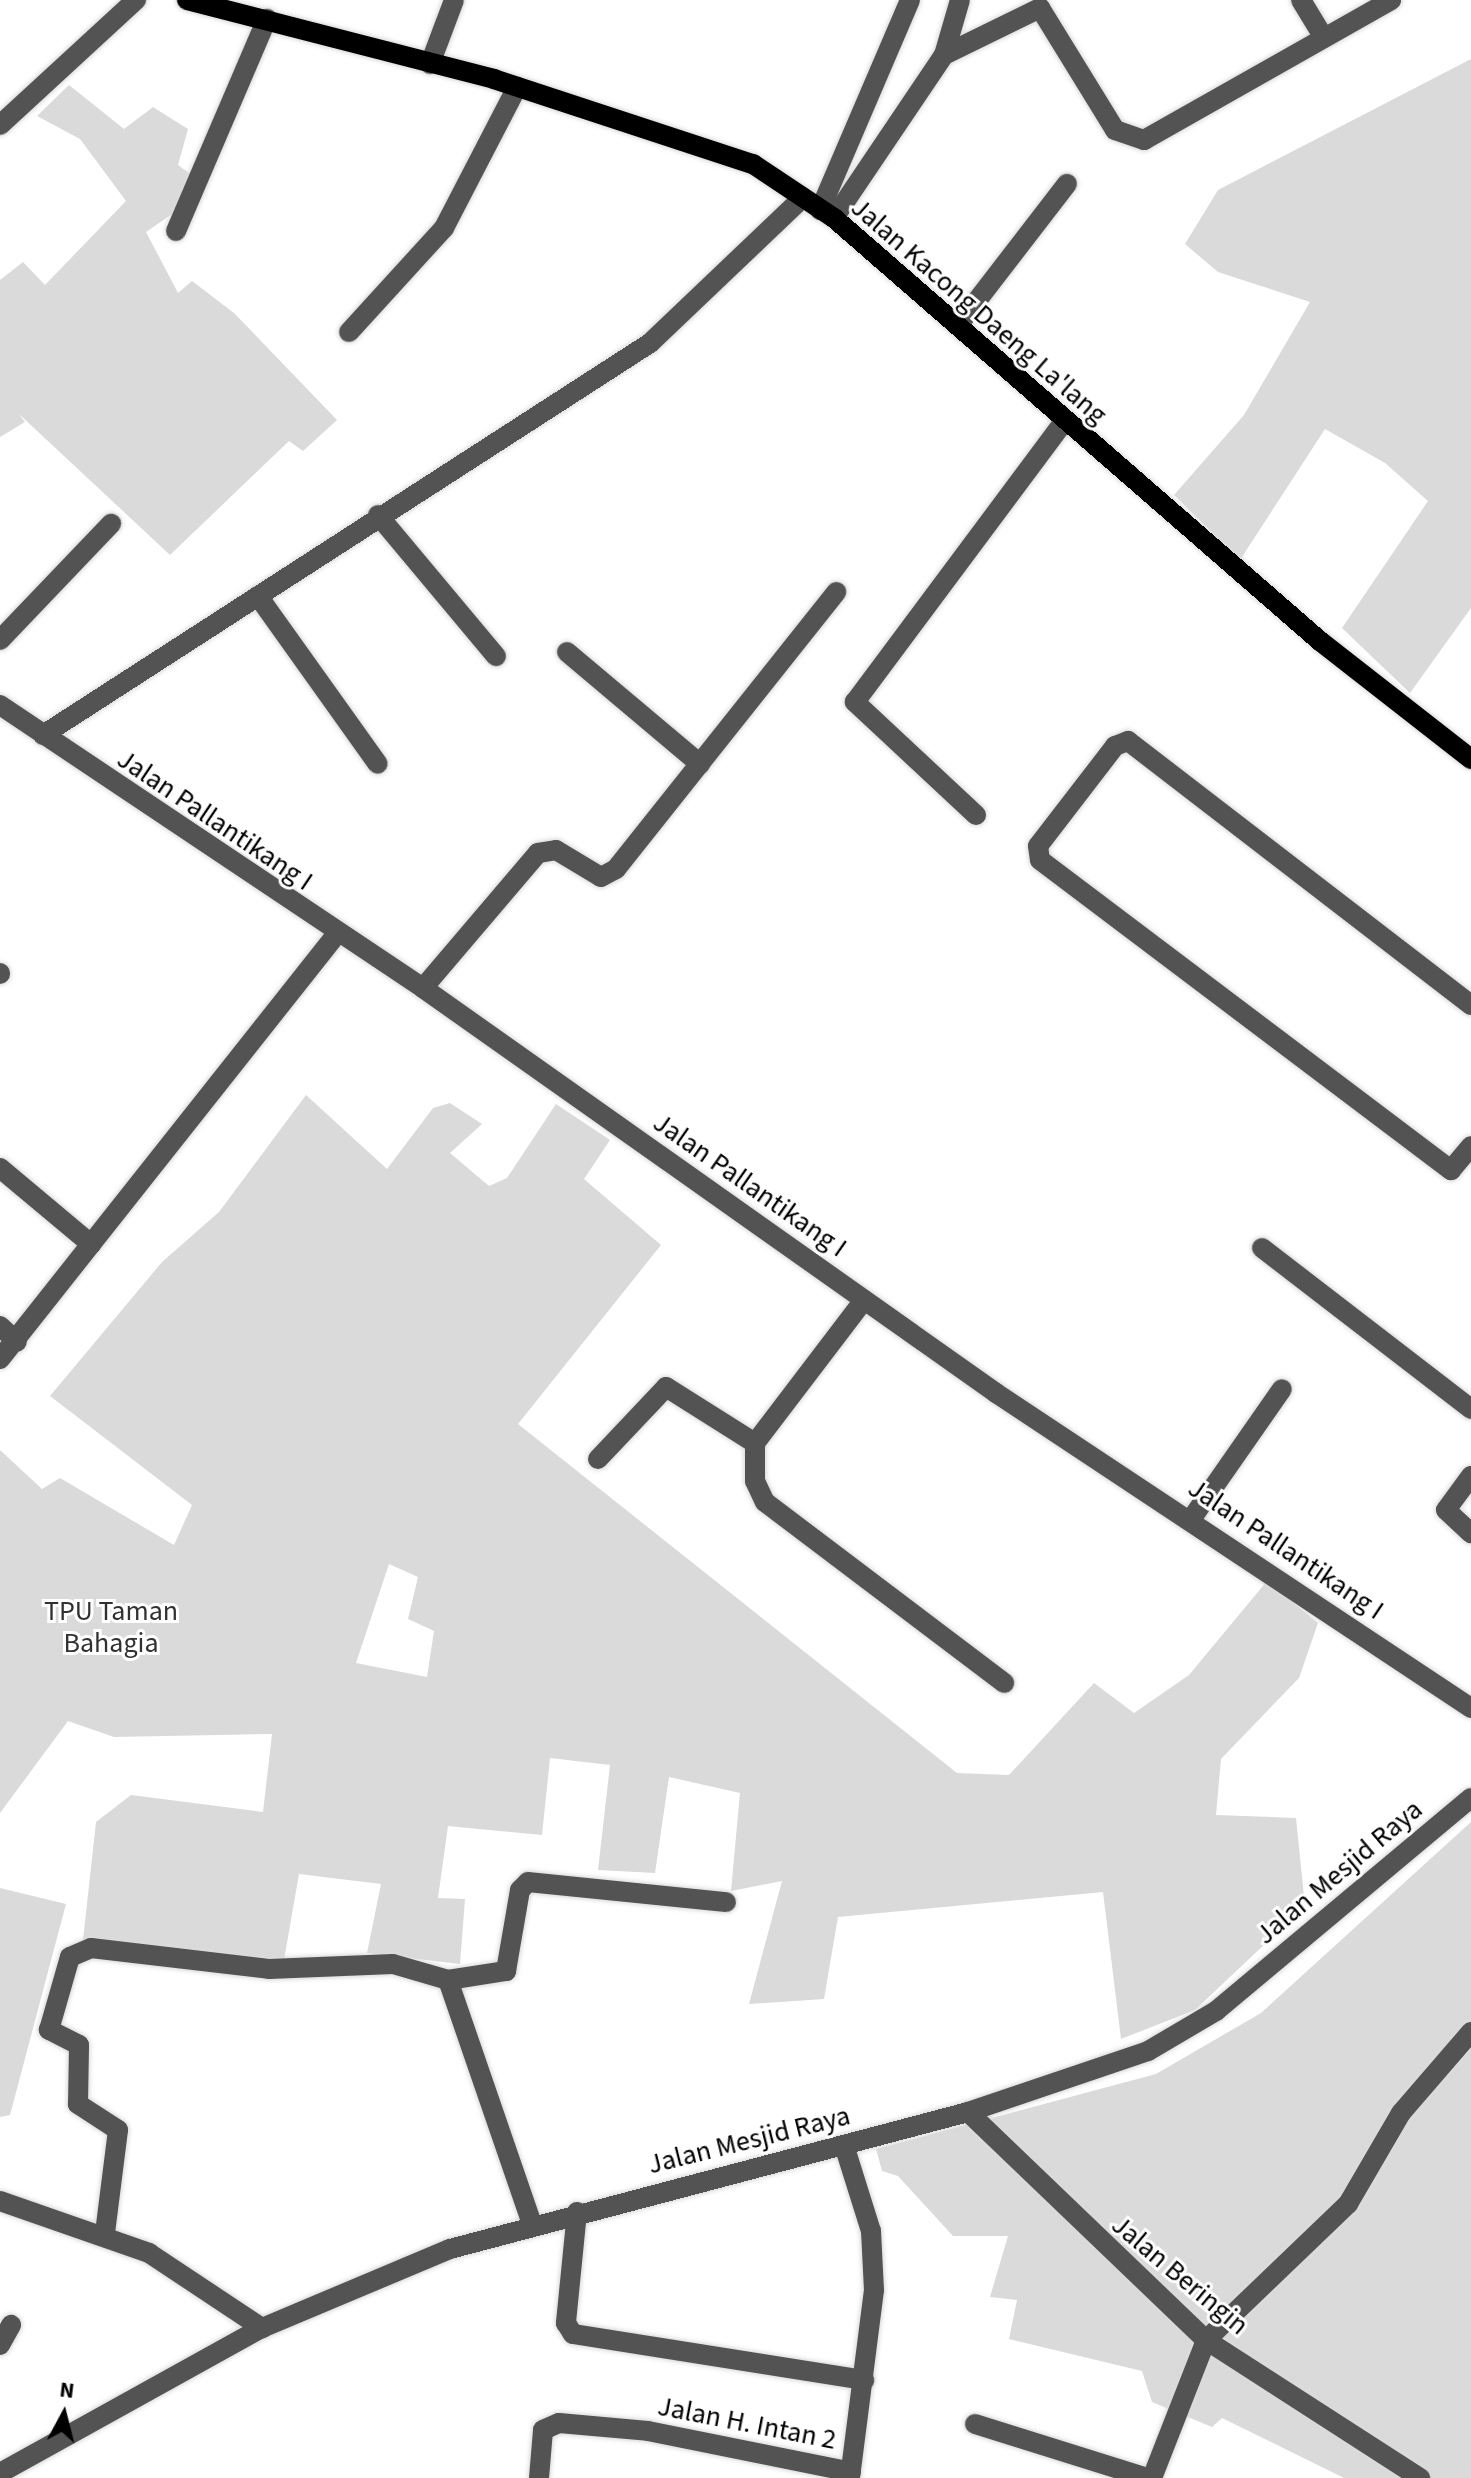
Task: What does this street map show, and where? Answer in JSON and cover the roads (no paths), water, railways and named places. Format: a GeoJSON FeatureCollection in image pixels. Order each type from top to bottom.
{"type":"FeatureCollection","features":[{"type":"Feature","properties":{"kind":"main road","name":"Jalan Kacong Daeng La'lang"},"geometry":{"type":"LineString","coordinates":[[187,0],[517,87],[738,158],[827,214],[959,324],[1063,423],[1471,759]]}},
{"type":"Feature","properties":{"kind":"street"},"geometry":{"type":"LineString","coordinates":[[0,125],[136,0]]}},
{"type":"Feature","properties":{"kind":"street"},"geometry":{"type":"LineString","coordinates":[[430,64],[454,0]]}},
{"type":"Feature","properties":{"kind":"street"},"geometry":{"type":"LineString","coordinates":[[827,214],[910,0]]}},
{"type":"Feature","properties":{"kind":"street"},"geometry":{"type":"LineString","coordinates":[[827,214],[944,55],[960,0]]}},
{"type":"Feature","properties":{"kind":"street"},"geometry":{"type":"LineString","coordinates":[[1301,0],[1324,38]]}},
{"type":"Feature","properties":{"kind":"street"},"geometry":{"type":"LineString","coordinates":[[944,55],[1044,3],[1115,130],[1144,140],[1391,0]]}},
{"type":"Feature","properties":{"kind":"street"},"geometry":{"type":"LineString","coordinates":[[176,231],[267,19]]}},
{"type":"Feature","properties":{"kind":"street"},"geometry":{"type":"LineString","coordinates":[[349,332],[444,228],[517,87]]}},
{"type":"Feature","properties":{"kind":"street"},"geometry":{"type":"LineString","coordinates":[[959,324],[1067,184]]}},
{"type":"Feature","properties":{"kind":"street"},"geometry":{"type":"LineString","coordinates":[[43,735],[378,515],[650,343],[801,199]]}},
{"type":"Feature","properties":{"kind":"street"},"geometry":{"type":"LineString","coordinates":[[976,815],[855,702],[1063,423]]}},
{"type":"Feature","properties":{"kind":"street"},"geometry":{"type":"LineString","coordinates":[[378,515],[496,656]]}},
{"type":"Feature","properties":{"kind":"street"},"geometry":{"type":"LineString","coordinates":[[0,640],[111,524]]}},
{"type":"Feature","properties":{"kind":"street"},"geometry":{"type":"LineString","coordinates":[[423,988],[531,858],[556,850],[593,875],[611,873],[836,592]]}},
{"type":"Feature","properties":{"kind":"street"},"geometry":{"type":"LineString","coordinates":[[258,596],[378,764]]}},
{"type":"Feature","properties":{"kind":"street"},"geometry":{"type":"LineString","coordinates":[[567,652],[700,764]]}},
{"type":"Feature","properties":{"kind":"street","name":"Jalan Pallantikang I"},"geometry":{"type":"LineString","coordinates":[[0,705],[335,936],[423,988],[864,1300],[1471,1708]]}},
{"type":"Feature","properties":{"kind":"street"},"geometry":{"type":"LineString","coordinates":[[1471,1005],[1128,741],[1115,746],[1038,846],[1040,860],[1451,1170],[1471,1146]]}},
{"type":"Feature","properties":{"kind":"street"},"geometry":{"type":"LineString","coordinates":[[0,1359],[17,1342],[335,936]]}},
{"type":"Feature","properties":{"kind":"street"},"geometry":{"type":"LineString","coordinates":[[0,1168],[91,1244]]}},
{"type":"Feature","properties":{"kind":"street"},"geometry":{"type":"LineString","coordinates":[[1262,1248],[1471,1409]]}},
{"type":"Feature","properties":{"kind":"street"},"geometry":{"type":"LineString","coordinates":[[864,1300],[755,1443],[753,1470],[765,1502],[1004,1683]]}},
{"type":"Feature","properties":{"kind":"street"},"geometry":{"type":"LineString","coordinates":[[0,1326],[17,1342]]}},
{"type":"Feature","properties":{"kind":"street"},"geometry":{"type":"LineString","coordinates":[[598,1459],[666,1387],[755,1443]]}},
{"type":"Feature","properties":{"kind":"street"},"geometry":{"type":"LineString","coordinates":[[1192,1518],[1282,1389]]}},
{"type":"Feature","properties":{"kind":"street"},"geometry":{"type":"LineString","coordinates":[[1471,1476],[1446,1510],[1471,1533]]}},
{"type":"Feature","properties":{"kind":"street","name":"Jalan Mesjid Raya"},"geometry":{"type":"LineString","coordinates":[[0,2473],[262,2328],[384,2275],[532,2224],[968,2112],[1182,2033],[1471,1798]]}},
{"type":"Feature","properties":{"kind":"street"},"geometry":{"type":"LineString","coordinates":[[105,2233],[118,2130],[78,2104],[79,2045],[49,2030],[70,1957],[91,1948],[269,1969],[393,1964],[448,1980],[506,1971],[520,1890],[528,1882],[726,1902]]}},
{"type":"Feature","properties":{"kind":"street"},"geometry":{"type":"LineString","coordinates":[[448,1980],[532,2224]]}},
{"type":"Feature","properties":{"kind":"street"},"geometry":{"type":"LineString","coordinates":[[975,2424],[1149,2478],[1206,2340],[1348,2204],[1401,2113],[1471,2032]]}},
{"type":"Feature","properties":{"kind":"street","name":"Jalan Beringin"},"geometry":{"type":"LineString","coordinates":[[968,2112],[1206,2340],[1420,2478]]}},
{"type":"Feature","properties":{"kind":"street","name":"Jalan H. Intan 2"},"geometry":{"type":"LineString","coordinates":[[539,2478],[543,2430],[559,2423],[648,2431],[850,2475],[874,2290],[871,2231],[844,2145]]}},
{"type":"Feature","properties":{"kind":"street"},"geometry":{"type":"LineString","coordinates":[[0,2201],[105,2233],[202,2284],[262,2328]]}},
{"type":"Feature","properties":{"kind":"street"},"geometry":{"type":"LineString","coordinates":[[577,2212],[566,2323],[573,2334],[864,2380]]}},
{"type":"Feature","properties":{"kind":"street"},"geometry":{"type":"LineString","coordinates":[[0,2345],[11,2325]]}},
{"type":"Feature","properties":{"kind":"park label","name":"TPU Taman Bahagia"},"geometry":{"type":"Point","coordinates":[111,1627]}}]}
